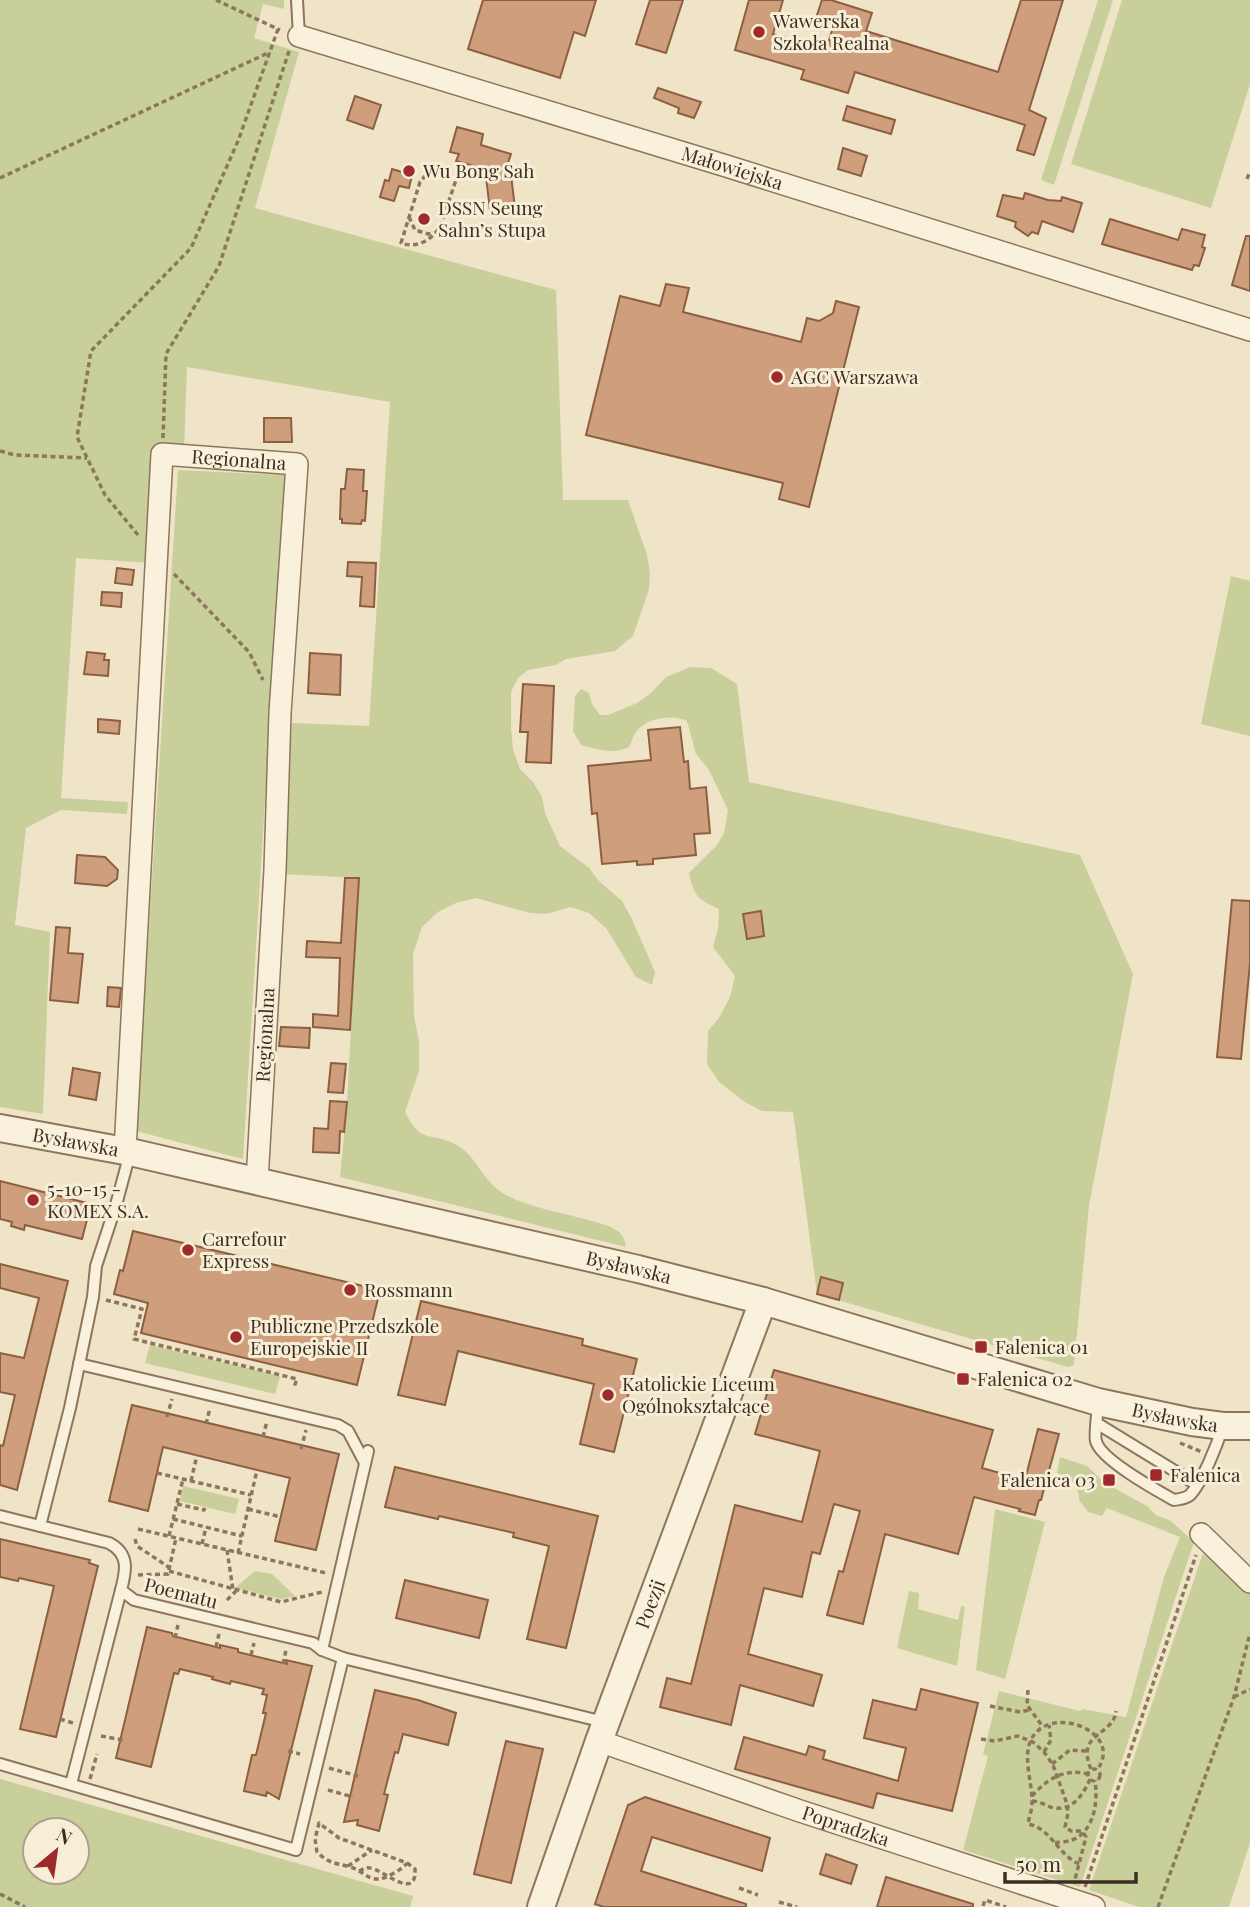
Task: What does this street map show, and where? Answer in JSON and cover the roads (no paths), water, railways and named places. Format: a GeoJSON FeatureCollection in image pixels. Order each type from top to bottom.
{"type":"FeatureCollection","features":[{"type":"Feature","properties":{"kind":"street","name":"Małowiejska"},"geometry":{"type":"LineString","coordinates":[[296,36],[723,165],[1250,330]]}},
{"type":"Feature","properties":{"kind":"street","name":"Regionalna"},"geometry":{"type":"LineString","coordinates":[[127,1152],[162,454],[297,464],[280,713],[275,870],[257,1181]]}},
{"type":"Feature","properties":{"kind":"street","name":"Bysławska"},"geometry":{"type":"LineString","coordinates":[[0,1128],[127,1152],[257,1181],[638,1269],[762,1301],[1098,1413],[1223,1426],[1250,1426]]}},
{"type":"Feature","properties":{"kind":"street","name":"Poezji"},"geometry":{"type":"LineString","coordinates":[[541,1907],[762,1301]]}},
{"type":"Feature","properties":{"kind":"street"},"geometry":{"type":"LineString","coordinates":[[1199,1543],[1250,1582]]}},
{"type":"Feature","properties":{"kind":"street","name":"Popradzka"},"geometry":{"type":"LineString","coordinates":[[603,1732],[769,1800],[1080,1898]]}},
{"type":"Feature","properties":{"kind":"lane"},"geometry":{"type":"LineString","coordinates":[[296,36],[297,0]]}},
{"type":"Feature","properties":{"kind":"lane"},"geometry":{"type":"LineString","coordinates":[[40,1526],[79,1364],[93,1297],[96,1266],[116,1205],[127,1152]]}},
{"type":"Feature","properties":{"kind":"lane"},"geometry":{"type":"LineString","coordinates":[[79,1364],[338,1425],[348,1431],[365,1463]]}},
{"type":"Feature","properties":{"kind":"lane"},"geometry":{"type":"LineString","coordinates":[[1098,1413],[1096,1441],[1108,1458],[1174,1500],[1190,1494],[1214,1452],[1223,1426]]}},
{"type":"Feature","properties":{"kind":"lane"},"geometry":{"type":"LineString","coordinates":[[1098,1413],[1196,1484]]}},
{"type":"Feature","properties":{"kind":"lane"},"geometry":{"type":"LineString","coordinates":[[322,1650],[368,1451]]}},
{"type":"Feature","properties":{"kind":"lane","name":"Poematu"},"geometry":{"type":"LineString","coordinates":[[0,1516],[110,1543],[118,1548],[125,1563],[121,1590],[134,1600],[313,1643],[322,1650],[343,1658],[603,1732]]}},
{"type":"Feature","properties":{"kind":"lane"},"geometry":{"type":"LineString","coordinates":[[71,1784],[121,1590]]}},
{"type":"Feature","properties":{"kind":"lane"},"geometry":{"type":"LineString","coordinates":[[0,1764],[296,1850],[343,1658]]}},
{"type":"Feature","properties":{"kind":"place","name":"Wawerska Szkoła Realna"},"geometry":{"type":"Point","coordinates":[759,32]}},
{"type":"Feature","properties":{"kind":"place","name":"Wu Bong Sah"},"geometry":{"type":"Point","coordinates":[409,171]}},
{"type":"Feature","properties":{"kind":"place","name":"DSSN Seung Sahn’s Stupa"},"geometry":{"type":"Point","coordinates":[424,219]}},
{"type":"Feature","properties":{"kind":"place","name":"AGC Warszawa"},"geometry":{"type":"Point","coordinates":[777,377]}},
{"type":"Feature","properties":{"kind":"place","name":"5-10-15 - KOMEX S.A."},"geometry":{"type":"Point","coordinates":[33,1200]}},
{"type":"Feature","properties":{"kind":"place","name":"Carrefour Express"},"geometry":{"type":"Point","coordinates":[188,1250]}},
{"type":"Feature","properties":{"kind":"place","name":"Rossmann"},"geometry":{"type":"Point","coordinates":[350,1290]}},
{"type":"Feature","properties":{"kind":"place","name":"Publiczne Przedszkole Europejskie II"},"geometry":{"type":"Point","coordinates":[236,1337]}},
{"type":"Feature","properties":{"kind":"place","name":"Falenica 01"},"geometry":{"type":"Point","coordinates":[981,1347]}},
{"type":"Feature","properties":{"kind":"place","name":"Falenica 02"},"geometry":{"type":"Point","coordinates":[963,1379]}},
{"type":"Feature","properties":{"kind":"place","name":"Katolickie Liceum Ogólnokształcące"},"geometry":{"type":"Point","coordinates":[608,1395]}},
{"type":"Feature","properties":{"kind":"place","name":"Falenica"},"geometry":{"type":"Point","coordinates":[1156,1475]}},
{"type":"Feature","properties":{"kind":"place","name":"Falenica 03"},"geometry":{"type":"Point","coordinates":[1109,1480]}}]}
